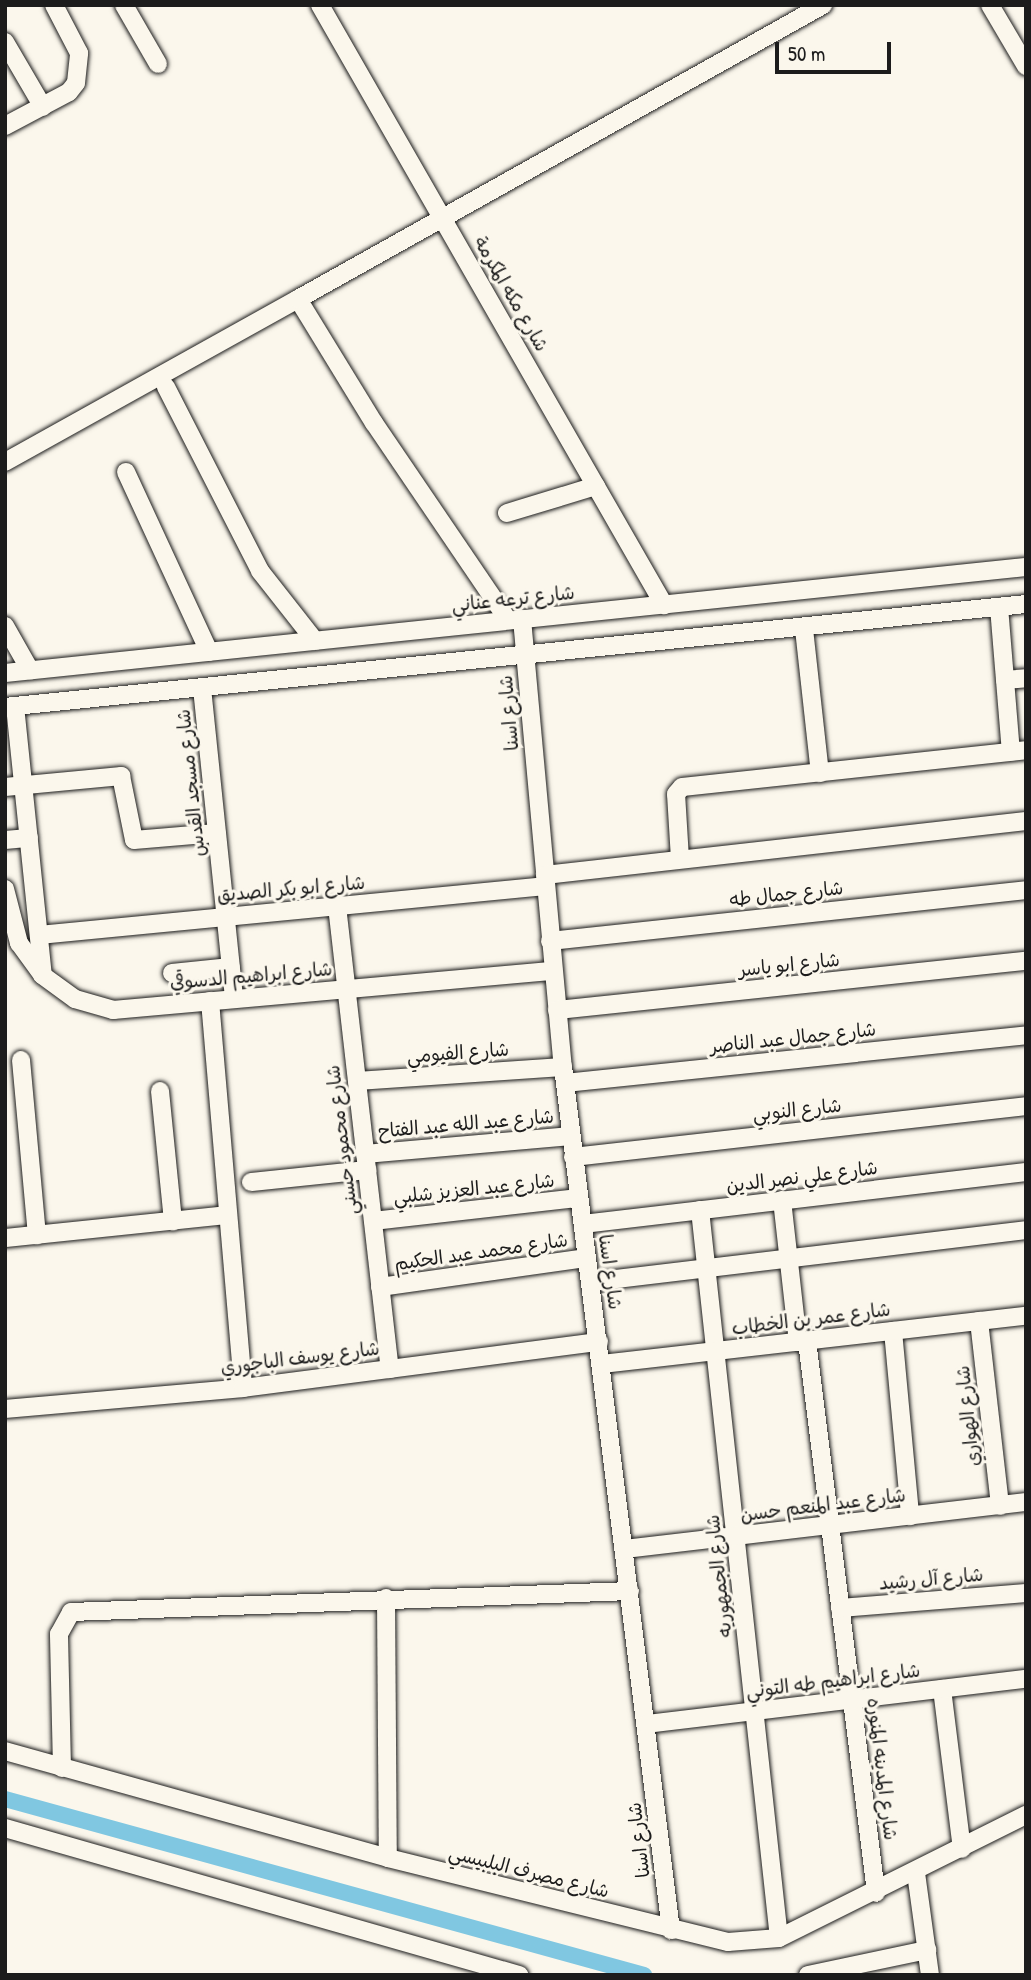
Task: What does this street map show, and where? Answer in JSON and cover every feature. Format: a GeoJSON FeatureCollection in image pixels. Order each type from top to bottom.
{"type":"FeatureCollection","features":[{"type":"Feature","properties":{"kind":"street"},"geometry":{"type":"LineString","coordinates":[[5,126],[69,92],[80,62],[77,46],[54,5]]}},
{"type":"Feature","properties":{"kind":"street"},"geometry":{"type":"LineString","coordinates":[[124,5],[158,64]]}},
{"type":"Feature","properties":{"kind":"street","name":"شارع مكه المكرمة"},"geometry":{"type":"LineString","coordinates":[[320,5],[664,605]]}},
{"type":"Feature","properties":{"kind":"street"},"geometry":{"type":"LineString","coordinates":[[5,462],[823,5]]}},
{"type":"Feature","properties":{"kind":"street"},"geometry":{"type":"LineString","coordinates":[[990,5],[1026,66]]}},
{"type":"Feature","properties":{"kind":"street"},"geometry":{"type":"LineString","coordinates":[[5,42],[43,107]]}},
{"type":"Feature","properties":{"kind":"street"},"geometry":{"type":"LineString","coordinates":[[298,299],[374,424],[515,620]]}},
{"type":"Feature","properties":{"kind":"street"},"geometry":{"type":"LineString","coordinates":[[166,387],[260,571],[315,640]]}},
{"type":"Feature","properties":{"kind":"street"},"geometry":{"type":"LineString","coordinates":[[126,472],[209,652]]}},
{"type":"Feature","properties":{"kind":"street"},"geometry":{"type":"LineString","coordinates":[[507,513],[596,486]]}},
{"type":"Feature","properties":{"kind":"street","name":"شارع ترعه عناني"},"geometry":{"type":"LineString","coordinates":[[5,673],[1026,567]]}},
{"type":"Feature","properties":{"kind":"street"},"geometry":{"type":"LineString","coordinates":[[43,976],[24,786],[10,707],[804,629],[1026,604]]}},
{"type":"Feature","properties":{"kind":"street"},"geometry":{"type":"LineString","coordinates":[[680,859],[676,794],[682,787],[1018,751],[1005,680],[999,607]]}},
{"type":"Feature","properties":{"kind":"street","name":"شارع اسنا"},"geometry":{"type":"LineString","coordinates":[[515,620],[525,656],[550,941],[573,1157],[602,1364],[671,1930]]}},
{"type":"Feature","properties":{"kind":"street"},"geometry":{"type":"LineString","coordinates":[[5,626],[30,670]]}},
{"type":"Feature","properties":{"kind":"street"},"geometry":{"type":"LineString","coordinates":[[804,629],[820,773]]}},
{"type":"Feature","properties":{"kind":"street"},"geometry":{"type":"LineString","coordinates":[[1005,680],[1026,678]]}},
{"type":"Feature","properties":{"kind":"street","name":"شارع مسجد القدس"},"geometry":{"type":"LineString","coordinates":[[202,688],[234,998]]}},
{"type":"Feature","properties":{"kind":"street"},"geometry":{"type":"LineString","coordinates":[[5,787],[121,776],[136,841],[217,833]]}},
{"type":"Feature","properties":{"kind":"street","name":"شارع ابو بكر الصديق"},"geometry":{"type":"LineString","coordinates":[[39,935],[337,906],[546,880],[680,859],[1026,821]]}},
{"type":"Feature","properties":{"kind":"street"},"geometry":{"type":"LineString","coordinates":[[5,840],[29,838]]}},
{"type":"Feature","properties":{"kind":"street","name":"شارع جمال طه"},"geometry":{"type":"LineString","coordinates":[[550,941],[1026,890]]}},
{"type":"Feature","properties":{"kind":"street","name":"شارع ابراهيم الدسوقي"},"geometry":{"type":"LineString","coordinates":[[6,900],[19,943],[43,976],[75,999],[113,1010],[553,971]]}},
{"type":"Feature","properties":{"kind":"street","name":"شارع محمود حسني"},"geometry":{"type":"LineString","coordinates":[[337,906],[390,1369]]}},
{"type":"Feature","properties":{"kind":"street","name":"شارع ابو ياسر"},"geometry":{"type":"LineString","coordinates":[[557,1010],[1026,961]]}},
{"type":"Feature","properties":{"kind":"street"},"geometry":{"type":"LineString","coordinates":[[172,973],[231,967]]}},
{"type":"Feature","properties":{"kind":"street"},"geometry":{"type":"LineString","coordinates":[[210,1001],[243,1388]]}},
{"type":"Feature","properties":{"kind":"street","name":"شارع جمال عبد الناصر"},"geometry":{"type":"LineString","coordinates":[[564,1075],[1026,1035]]}},
{"type":"Feature","properties":{"kind":"street"},"geometry":{"type":"LineString","coordinates":[[21,1060],[37,1235]]}},
{"type":"Feature","properties":{"kind":"street","name":"شارع الفيومي"},"geometry":{"type":"LineString","coordinates":[[357,1081],[564,1075]]}},
{"type":"Feature","properties":{"kind":"street"},"geometry":{"type":"LineString","coordinates":[[160,1091],[173,1221]]}},
{"type":"Feature","properties":{"kind":"street","name":"شارع النوبي"},"geometry":{"type":"LineString","coordinates":[[573,1157],[1026,1106]]}},
{"type":"Feature","properties":{"kind":"street","name":"شارع عبد الله عبد الفتاح"},"geometry":{"type":"LineString","coordinates":[[251,1182],[366,1162],[571,1136]]}},
{"type":"Feature","properties":{"kind":"street","name":"شارع علي نصر الدين"},"geometry":{"type":"LineString","coordinates":[[583,1224],[1026,1172]]}},
{"type":"Feature","properties":{"kind":"street","name":"شارع عبد العزيز شلبي"},"geometry":{"type":"LineString","coordinates":[[373,1221],[579,1198]]}},
{"type":"Feature","properties":{"kind":"street","name":"شارع المدينه المنوره"},"geometry":{"type":"LineString","coordinates":[[782,1200],[788,1258],[830,1525],[876,1894]]}},
{"type":"Feature","properties":{"kind":"street","name":"شارع الجمهوريه"},"geometry":{"type":"LineString","coordinates":[[700,1210],[779,1938]]}},
{"type":"Feature","properties":{"kind":"street"},"geometry":{"type":"LineString","coordinates":[[5,1238],[227,1215]]}},
{"type":"Feature","properties":{"kind":"street"},"geometry":{"type":"LineString","coordinates":[[591,1282],[1026,1230]]}},
{"type":"Feature","properties":{"kind":"street","name":"شارع محمد عبد الحكيم"},"geometry":{"type":"LineString","coordinates":[[380,1287],[587,1258]]}},
{"type":"Feature","properties":{"kind":"street","name":"شارع عمر بن الخطاب"},"geometry":{"type":"LineString","coordinates":[[602,1364],[1026,1316]]}},
{"type":"Feature","properties":{"kind":"street","name":"شارع الهواري"},"geometry":{"type":"LineString","coordinates":[[979,1321],[1000,1506]]}},
{"type":"Feature","properties":{"kind":"street"},"geometry":{"type":"LineString","coordinates":[[893,1331],[910,1516]]}},
{"type":"Feature","properties":{"kind":"street","name":"شارع يوسف الباجوري"},"geometry":{"type":"LineString","coordinates":[[5,1409],[243,1388],[599,1342]]}},
{"type":"Feature","properties":{"kind":"street","name":"شارع عبد المنعم حسن"},"geometry":{"type":"LineString","coordinates":[[625,1549],[1026,1503]]}},
{"type":"Feature","properties":{"kind":"street"},"geometry":{"type":"LineString","coordinates":[[62,1768],[59,1634],[71,1612],[386,1598],[630,1591]]}},
{"type":"Feature","properties":{"kind":"street","name":"شارع آل رشيد"},"geometry":{"type":"LineString","coordinates":[[840,1608],[1026,1592]]}},
{"type":"Feature","properties":{"kind":"street"},"geometry":{"type":"LineString","coordinates":[[386,1598],[388,1858]]}},
{"type":"Feature","properties":{"kind":"street","name":"شارع ابراهيم طه التوني"},"geometry":{"type":"LineString","coordinates":[[646,1724],[1026,1679]]}},
{"type":"Feature","properties":{"kind":"street"},"geometry":{"type":"LineString","coordinates":[[942,1689],[962,1849]]}},
{"type":"Feature","properties":{"kind":"street","name":"شارع مصرف البلبيسي"},"geometry":{"type":"LineString","coordinates":[[5,1751],[388,1858],[728,1942],[779,1938],[876,1894],[1026,1815]]}},
{"type":"Feature","properties":{"kind":"street"},"geometry":{"type":"LineString","coordinates":[[5,1828],[519,1975]]}},
{"type":"Feature","properties":{"kind":"street"},"geometry":{"type":"LineString","coordinates":[[916,1873],[930,1975]]}},
{"type":"Feature","properties":{"kind":"street"},"geometry":{"type":"LineString","coordinates":[[808,1975],[927,1950]]}},
{"type":"Feature","properties":{"kind":"waterway"},"geometry":{"type":"LineString","coordinates":[[5,1799],[644,1975]]}}]}
